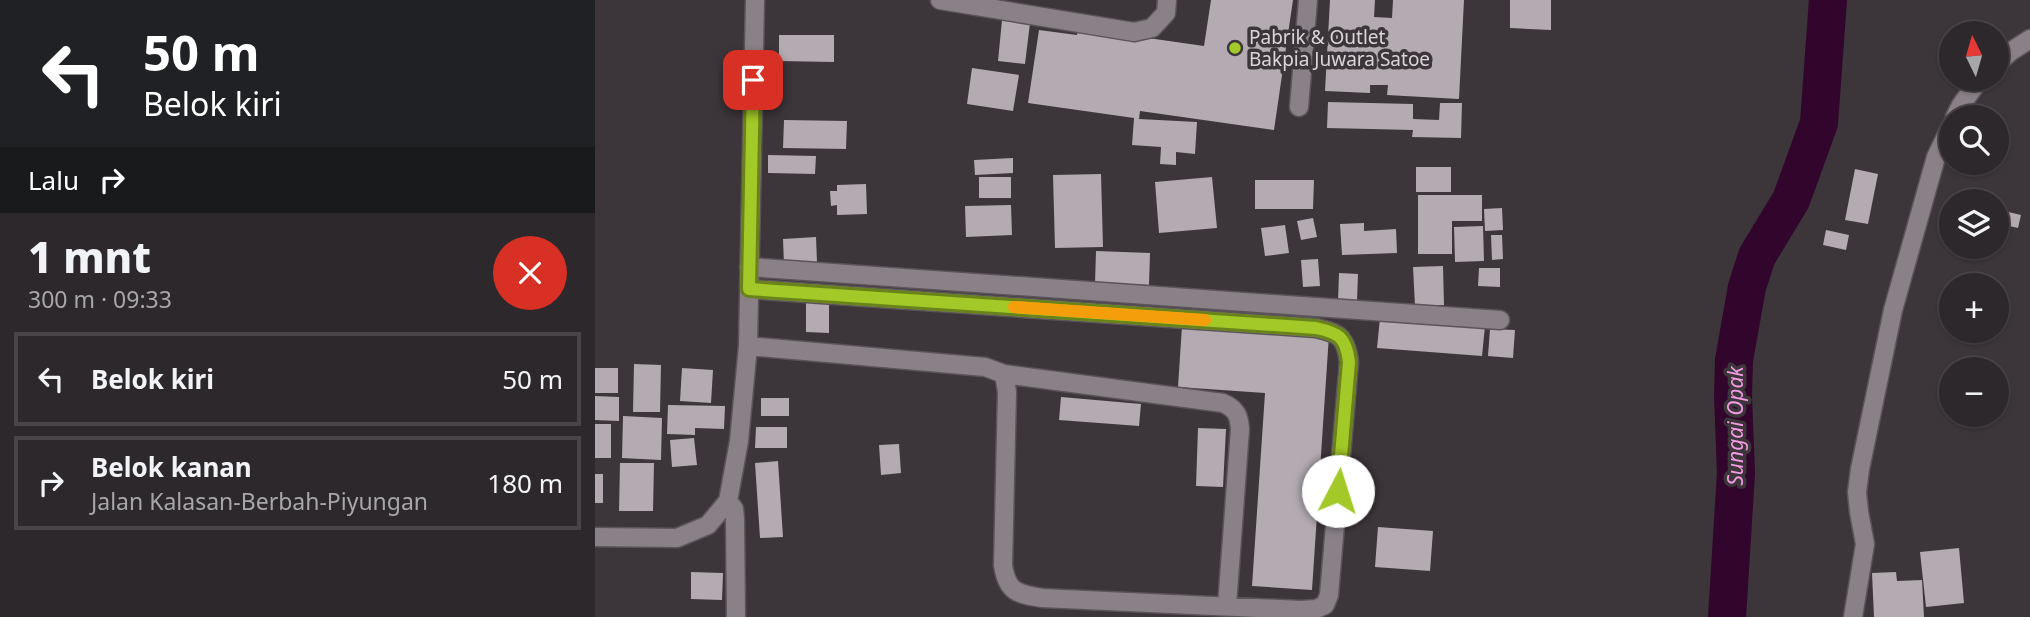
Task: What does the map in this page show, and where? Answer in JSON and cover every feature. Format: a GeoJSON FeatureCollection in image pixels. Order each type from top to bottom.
{"type":"FeatureCollection","features":[{"type":"Feature","properties":{"kind":"street"},"geometry":{"type":"LineString","coordinates":[[595,537],[677,538],[708,525],[728,501],[739,441],[748,346],[755,0]]}},
{"type":"Feature","properties":{"kind":"street"},"geometry":{"type":"LineString","coordinates":[[940,0],[1134,32],[1152,28],[1166,13],[1167,0]]}},
{"type":"Feature","properties":{"kind":"street"},"geometry":{"type":"LineString","coordinates":[[1299,107],[1308,0]]}},
{"type":"Feature","properties":{"kind":"street"},"geometry":{"type":"LineString","coordinates":[[2009,53],[2030,39]]}},
{"type":"Feature","properties":{"kind":"street"},"geometry":{"type":"LineString","coordinates":[[1853,617],[1865,544],[1857,492],[1860,469],[1893,310],[1939,152]]}},
{"type":"Feature","properties":{"kind":"street"},"geometry":{"type":"LineString","coordinates":[[749,267],[1500,320]]}},
{"type":"Feature","properties":{"kind":"street"},"geometry":{"type":"LineString","coordinates":[[749,289],[1316,328],[1332,332],[1342,339],[1349,362],[1329,595],[1325,605],[1301,610],[1042,598],[1011,589],[1005,580],[1003,565],[1007,392],[1004,374]]}},
{"type":"Feature","properties":{"kind":"street"},"geometry":{"type":"LineString","coordinates":[[748,346],[985,367],[1004,374],[1223,403],[1234,408],[1239,417],[1240,429],[1227,606]]}},
{"type":"Feature","properties":{"kind":"street"},"geometry":{"type":"LineString","coordinates":[[728,501],[734,509],[735,519],[737,617]]}},
{"type":"Feature","properties":{"kind":"building"},"geometry":{"type":"Polygon","coordinates":[[[1211,0],[1293,0],[1274,130],[1140,111],[1139,119],[1197,122],[1195,154],[1176,152],[1176,165],[1160,164],[1161,147],[1132,145],[1134,118],[1028,103],[1039,30],[1077,35],[1078,28],[1204,46],[1211,0]]]}},
{"type":"Feature","properties":{"kind":"building"},"geometry":{"type":"Polygon","coordinates":[[[1330,0],[1375,0],[1374,17],[1392,18],[1393,0],[1464,0],[1459,99],[1387,95],[1388,85],[1370,85],[1370,93],[1325,91],[1330,0]]]}},
{"type":"Feature","properties":{"kind":"building"},"geometry":{"type":"Polygon","coordinates":[[[1510,0],[1551,0],[1551,30],[1510,28],[1510,0]]]}},
{"type":"Feature","properties":{"kind":"building"},"geometry":{"type":"Polygon","coordinates":[[[1002,20],[1030,23],[1025,64],[998,61],[1002,20]]]}},
{"type":"Feature","properties":{"kind":"building"},"geometry":{"type":"Polygon","coordinates":[[[779,35],[834,35],[834,62],[779,61],[779,35]]]}},
{"type":"Feature","properties":{"kind":"building"},"geometry":{"type":"Polygon","coordinates":[[[972,68],[1019,75],[1013,111],[967,104],[972,68]]]}},
{"type":"Feature","properties":{"kind":"building"},"geometry":{"type":"Polygon","coordinates":[[[1328,102],[1413,104],[1413,119],[1439,120],[1440,103],[1462,103],[1461,138],[1412,137],[1413,130],[1327,128],[1328,102]]]}},
{"type":"Feature","properties":{"kind":"building"},"geometry":{"type":"Polygon","coordinates":[[[784,120],[847,121],[846,149],[783,148],[784,120]]]}},
{"type":"Feature","properties":{"kind":"building"},"geometry":{"type":"Polygon","coordinates":[[[768,155],[816,156],[815,174],[768,173],[768,155]]]}},
{"type":"Feature","properties":{"kind":"building"},"geometry":{"type":"Polygon","coordinates":[[[1013,158],[1013,173],[975,175],[974,160],[1013,158]]]}},
{"type":"Feature","properties":{"kind":"building"},"geometry":{"type":"Polygon","coordinates":[[[1416,167],[1451,167],[1451,192],[1416,192],[1416,167]]]}},
{"type":"Feature","properties":{"kind":"building"},"geometry":{"type":"Polygon","coordinates":[[[1855,169],[1878,174],[1868,224],[1845,220],[1855,169]]]}},
{"type":"Feature","properties":{"kind":"building"},"geometry":{"type":"Polygon","coordinates":[[[1101,174],[1103,247],[1055,248],[1053,175],[1101,174]]]}},
{"type":"Feature","properties":{"kind":"building"},"geometry":{"type":"Polygon","coordinates":[[[979,177],[1011,177],[1011,198],[979,198],[979,177]]]}},
{"type":"Feature","properties":{"kind":"building"},"geometry":{"type":"Polygon","coordinates":[[[1212,177],[1217,228],[1159,233],[1155,182],[1212,177]]]}},
{"type":"Feature","properties":{"kind":"building"},"geometry":{"type":"Polygon","coordinates":[[[1255,180],[1314,180],[1313,209],[1255,209],[1255,180]]]}},
{"type":"Feature","properties":{"kind":"building"},"geometry":{"type":"Polygon","coordinates":[[[866,184],[867,214],[837,215],[837,205],[831,206],[830,191],[837,191],[837,185],[866,184]]]}},
{"type":"Feature","properties":{"kind":"building"},"geometry":{"type":"Polygon","coordinates":[[[1418,195],[1482,195],[1482,221],[1452,221],[1452,254],[1418,254],[1418,195]]]}},
{"type":"Feature","properties":{"kind":"building"},"geometry":{"type":"Polygon","coordinates":[[[1011,205],[1012,235],[966,237],[965,206],[1011,205]]]}},
{"type":"Feature","properties":{"kind":"building"},"geometry":{"type":"Polygon","coordinates":[[[1502,208],[1503,230],[1485,231],[1484,209],[1502,208]]]}},
{"type":"Feature","properties":{"kind":"building"},"geometry":{"type":"Polygon","coordinates":[[[2009,212],[2021,215],[2018,228],[2009,226],[2009,212]]]}},
{"type":"Feature","properties":{"kind":"building"},"geometry":{"type":"Polygon","coordinates":[[[1313,218],[1317,237],[1301,240],[1297,221],[1313,218]]]}},
{"type":"Feature","properties":{"kind":"building"},"geometry":{"type":"Polygon","coordinates":[[[1364,223],[1364,231],[1396,229],[1397,253],[1342,255],[1340,224],[1364,223]]]}},
{"type":"Feature","properties":{"kind":"building"},"geometry":{"type":"Polygon","coordinates":[[[1285,225],[1289,253],[1265,256],[1261,228],[1285,225]]]}},
{"type":"Feature","properties":{"kind":"building"},"geometry":{"type":"Polygon","coordinates":[[[1483,226],[1484,261],[1455,262],[1454,227],[1483,226]]]}},
{"type":"Feature","properties":{"kind":"building"},"geometry":{"type":"Polygon","coordinates":[[[1826,230],[1849,235],[1846,250],[1823,245],[1826,230]]]}},
{"type":"Feature","properties":{"kind":"building"},"geometry":{"type":"Polygon","coordinates":[[[1491,235],[1502,235],[1503,259],[1492,260],[1491,235]]]}},
{"type":"Feature","properties":{"kind":"building"},"geometry":{"type":"Polygon","coordinates":[[[816,237],[817,262],[784,264],[783,239],[816,237]]]}},
{"type":"Feature","properties":{"kind":"building"},"geometry":{"type":"Polygon","coordinates":[[[1096,251],[1150,253],[1149,285],[1095,283],[1096,251]]]}},
{"type":"Feature","properties":{"kind":"building"},"geometry":{"type":"Polygon","coordinates":[[[1318,259],[1320,286],[1303,287],[1301,260],[1318,259]]]}},
{"type":"Feature","properties":{"kind":"building"},"geometry":{"type":"Polygon","coordinates":[[[1443,266],[1444,305],[1415,306],[1413,267],[1443,266]]]}},
{"type":"Feature","properties":{"kind":"building"},"geometry":{"type":"Polygon","coordinates":[[[1479,268],[1500,268],[1500,287],[1478,286],[1479,268]]]}},
{"type":"Feature","properties":{"kind":"building"},"geometry":{"type":"Polygon","coordinates":[[[1339,273],[1358,274],[1357,302],[1338,301],[1339,273]]]}},
{"type":"Feature","properties":{"kind":"building"},"geometry":{"type":"Polygon","coordinates":[[[806,302],[829,302],[829,333],[806,332],[806,302]]]}},
{"type":"Feature","properties":{"kind":"building"},"geometry":{"type":"Polygon","coordinates":[[[1380,318],[1485,326],[1482,356],[1377,348],[1380,318]]]}},
{"type":"Feature","properties":{"kind":"building"},"geometry":{"type":"Polygon","coordinates":[[[1182,326],[1329,335],[1312,590],[1252,586],[1265,393],[1178,387],[1182,326]]]}},
{"type":"Feature","properties":{"kind":"building"},"geometry":{"type":"Polygon","coordinates":[[[1490,329],[1515,330],[1513,358],[1488,356],[1490,329]]]}},
{"type":"Feature","properties":{"kind":"building"},"geometry":{"type":"Polygon","coordinates":[[[634,364],[661,365],[660,412],[633,412],[634,364]]]}},
{"type":"Feature","properties":{"kind":"building"},"geometry":{"type":"Polygon","coordinates":[[[595,368],[618,368],[618,393],[595,393],[595,368]]]}},
{"type":"Feature","properties":{"kind":"building"},"geometry":{"type":"Polygon","coordinates":[[[682,368],[713,370],[711,403],[680,401],[682,368]]]}},
{"type":"Feature","properties":{"kind":"building"},"geometry":{"type":"Polygon","coordinates":[[[595,396],[619,397],[619,421],[595,420],[595,396]]]}},
{"type":"Feature","properties":{"kind":"building"},"geometry":{"type":"Polygon","coordinates":[[[1061,397],[1141,404],[1139,426],[1059,420],[1061,397]]]}},
{"type":"Feature","properties":{"kind":"building"},"geometry":{"type":"Polygon","coordinates":[[[761,398],[789,398],[789,416],[761,416],[761,398]]]}},
{"type":"Feature","properties":{"kind":"building"},"geometry":{"type":"Polygon","coordinates":[[[668,405],[725,406],[724,429],[695,428],[695,435],[667,434],[668,405]]]}},
{"type":"Feature","properties":{"kind":"building"},"geometry":{"type":"Polygon","coordinates":[[[623,416],[662,418],[661,460],[622,458],[623,416]]]}},
{"type":"Feature","properties":{"kind":"building"},"geometry":{"type":"Polygon","coordinates":[[[595,424],[611,424],[611,458],[595,458],[595,424]]]}},
{"type":"Feature","properties":{"kind":"building"},"geometry":{"type":"Polygon","coordinates":[[[756,427],[787,427],[787,448],[755,448],[756,427]]]}},
{"type":"Feature","properties":{"kind":"building"},"geometry":{"type":"Polygon","coordinates":[[[1198,428],[1226,429],[1223,487],[1196,486],[1198,428]]]}},
{"type":"Feature","properties":{"kind":"building"},"geometry":{"type":"Polygon","coordinates":[[[694,438],[697,465],[672,467],[670,440],[694,438]]]}},
{"type":"Feature","properties":{"kind":"building"},"geometry":{"type":"Polygon","coordinates":[[[899,444],[901,473],[881,475],[879,445],[899,444]]]}},
{"type":"Feature","properties":{"kind":"building"},"geometry":{"type":"Polygon","coordinates":[[[778,461],[783,537],[760,538],[755,463],[778,461]]]}},
{"type":"Feature","properties":{"kind":"building"},"geometry":{"type":"Polygon","coordinates":[[[620,463],[654,463],[653,511],[619,511],[620,463]]]}},
{"type":"Feature","properties":{"kind":"building"},"geometry":{"type":"Polygon","coordinates":[[[595,474],[603,474],[603,503],[595,503],[595,474]]]}},
{"type":"Feature","properties":{"kind":"building"},"geometry":{"type":"Polygon","coordinates":[[[1378,527],[1433,531],[1430,571],[1375,567],[1378,527]]]}},
{"type":"Feature","properties":{"kind":"building"},"geometry":{"type":"Polygon","coordinates":[[[1959,548],[1964,603],[1926,607],[1920,552],[1959,548]]]}},
{"type":"Feature","properties":{"kind":"building"},"geometry":{"type":"Polygon","coordinates":[[[691,572],[723,573],[722,600],[691,599],[691,572]]]}},
{"type":"Feature","properties":{"kind":"building"},"geometry":{"type":"Polygon","coordinates":[[[1896,572],[1897,581],[1922,580],[1924,617],[1874,617],[1872,573],[1896,572]]]}},
{"type":"Feature","properties":{"kind":"waterway","name":"Sungai Opak"},"geometry":{"type":"LineString","coordinates":[[1727,617],[1736,473],[1734,360],[1747,287],[1757,256],[1791,200],[1819,123],[1828,0]]}},
{"type":"Feature","properties":{"kind":"slow traffic"},"geometry":{"type":"LineString","coordinates":[[1014,307],[1205,320]]}},
{"type":"Feature","properties":{"kind":"place","name":"Pabrik & Outlet Bakpia Juwara Satoe"},"geometry":{"type":"Point","coordinates":[1235,48]}},
{"type":"Feature","properties":{"kind":"route"},"geometry":{"type":"LineString","coordinates":[[753,80],[749,289],[1316,328],[1332,332],[1342,339],[1349,362],[1338,491]]}}]}
